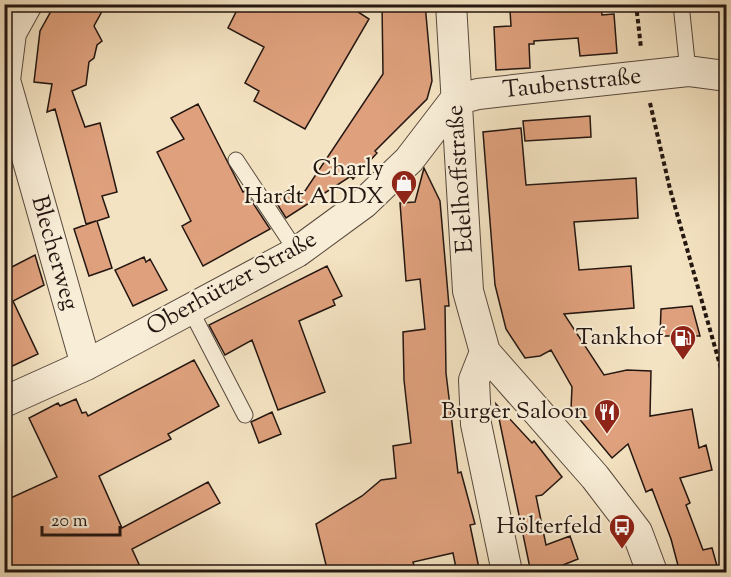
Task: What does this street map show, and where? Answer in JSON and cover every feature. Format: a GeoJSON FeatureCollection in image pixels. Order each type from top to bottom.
{"type":"FeatureCollection","features":[{"type":"Feature","properties":{"kind":"street","name":"Blecherweg"},"geometry":{"type":"LineString","coordinates":[[27,4],[11,33],[5,80],[86,365]]}},
{"type":"Feature","properties":{"kind":"street","name":"Edelhoffstraße"},"geometry":{"type":"LineString","coordinates":[[451,4],[468,291],[485,352]]}},
{"type":"Feature","properties":{"kind":"street","name":"Taubenstraße"},"geometry":{"type":"LineString","coordinates":[[455,100],[478,94],[644,77],[688,70],[726,76]]}},
{"type":"Feature","properties":{"kind":"street","name":"Oberhützer Straße"},"geometry":{"type":"LineString","coordinates":[[4,402],[86,365],[297,252],[364,203],[409,160],[455,100]]}},
{"type":"Feature","properties":{"kind":"street"},"geometry":{"type":"LineString","coordinates":[[507,573],[476,424],[474,381],[485,352],[595,477],[637,532],[652,573]]}},
{"type":"Feature","properties":{"kind":"lane"},"geometry":{"type":"LineString","coordinates":[[681,4],[688,70]]}},
{"type":"Feature","properties":{"kind":"lane"},"geometry":{"type":"LineString","coordinates":[[236,160],[297,252]]}},
{"type":"Feature","properties":{"kind":"lane"},"geometry":{"type":"LineString","coordinates":[[190,309],[245,415]]}},
{"type":"Feature","properties":{"kind":"path"},"geometry":{"type":"LineString","coordinates":[[636,4],[644,77],[670,189],[726,386]]}},
{"type":"Feature","properties":{"kind":"building"},"geometry":{"type":"Polygon","coordinates":[[[55,4],[106,4],[94,26],[102,41],[97,45],[94,58],[89,62],[86,85],[72,91],[85,127],[100,123],[117,192],[102,196],[109,217],[97,221],[112,268],[89,276],[74,229],[96,221],[86,224],[55,109],[47,112],[52,84],[34,82],[40,31],[55,4]]]}},
{"type":"Feature","properties":{"kind":"building"},"geometry":{"type":"Polygon","coordinates":[[[240,4],[346,4],[369,19],[305,129],[254,101],[259,91],[245,83],[264,47],[228,28],[240,4]]]}},
{"type":"Feature","properties":{"kind":"building"},"geometry":{"type":"Polygon","coordinates":[[[382,4],[425,4],[432,81],[427,99],[375,151],[377,153],[353,179],[351,176],[286,218],[274,199],[289,190],[301,197],[383,74],[382,4]]]}},
{"type":"Feature","properties":{"kind":"building"},"geometry":{"type":"Polygon","coordinates":[[[601,7],[602,15],[614,14],[617,53],[580,56],[578,38],[534,41],[534,44],[529,44],[530,68],[496,70],[494,27],[511,26],[510,10],[550,8],[550,11],[601,7]]]}},
{"type":"Feature","properties":{"kind":"building"},"geometry":{"type":"Polygon","coordinates":[[[198,104],[243,192],[245,191],[270,229],[203,266],[182,226],[191,221],[157,152],[184,139],[171,118],[198,104]]]}},
{"type":"Feature","properties":{"kind":"building"},"geometry":{"type":"Polygon","coordinates":[[[590,116],[591,137],[525,141],[523,121],[590,116]]]}},
{"type":"Feature","properties":{"kind":"building"},"geometry":{"type":"Polygon","coordinates":[[[521,128],[526,185],[636,178],[638,218],[574,222],[579,270],[631,266],[634,308],[564,314],[604,375],[627,370],[651,371],[650,416],[692,409],[699,448],[706,445],[712,470],[680,478],[690,503],[686,505],[703,550],[712,548],[719,573],[680,573],[671,539],[652,489],[646,492],[628,444],[612,458],[571,409],[572,387],[551,350],[540,356],[525,358],[506,329],[495,285],[483,132],[521,128]]]}},
{"type":"Feature","properties":{"kind":"building"},"geometry":{"type":"Polygon","coordinates":[[[424,168],[440,201],[449,306],[445,306],[446,373],[458,473],[461,472],[475,524],[470,525],[480,573],[457,573],[453,553],[413,562],[416,573],[328,573],[316,524],[362,496],[381,480],[396,478],[393,446],[411,443],[404,380],[403,332],[425,329],[420,279],[406,281],[400,203],[415,202],[424,168]]]}},
{"type":"Feature","properties":{"kind":"building"},"geometry":{"type":"Polygon","coordinates":[[[35,255],[44,285],[13,301],[38,354],[4,370],[4,271],[35,255]]]}},
{"type":"Feature","properties":{"kind":"building"},"geometry":{"type":"Polygon","coordinates":[[[144,257],[146,262],[150,259],[167,290],[133,306],[115,270],[144,257]]]}},
{"type":"Feature","properties":{"kind":"building"},"geometry":{"type":"Polygon","coordinates":[[[327,266],[342,296],[333,300],[335,305],[299,321],[325,392],[278,410],[252,340],[225,355],[209,325],[327,266]]]}},
{"type":"Feature","properties":{"kind":"building"},"geometry":{"type":"Polygon","coordinates":[[[692,306],[700,336],[660,336],[661,309],[692,306]]]}},
{"type":"Feature","properties":{"kind":"building"},"geometry":{"type":"Polygon","coordinates":[[[194,360],[219,406],[168,434],[171,439],[99,476],[122,528],[208,482],[220,503],[132,549],[143,573],[4,573],[4,501],[57,477],[29,418],[58,403],[60,406],[76,399],[82,413],[86,412],[88,416],[194,360]]]}},
{"type":"Feature","properties":{"kind":"building"},"geometry":{"type":"Polygon","coordinates":[[[496,404],[532,443],[534,441],[562,477],[542,495],[536,496],[546,545],[570,536],[578,559],[558,567],[559,573],[531,573],[496,404]]]}},
{"type":"Feature","properties":{"kind":"building"},"geometry":{"type":"Polygon","coordinates":[[[272,412],[281,434],[259,443],[251,422],[272,412]]]}},
{"type":"Feature","properties":{"kind":"place","name":"Charly Hardt ADDX"},"geometry":{"type":"Point","coordinates":[404,206]}},
{"type":"Feature","properties":{"kind":"place","name":"Tankhof"},"geometry":{"type":"Point","coordinates":[683,361]}},
{"type":"Feature","properties":{"kind":"place","name":"Burger Saloon"},"geometry":{"type":"Point","coordinates":[607,435]}},
{"type":"Feature","properties":{"kind":"place","name":"Hölterfeld"},"geometry":{"type":"Point","coordinates":[622,550]}}]}
